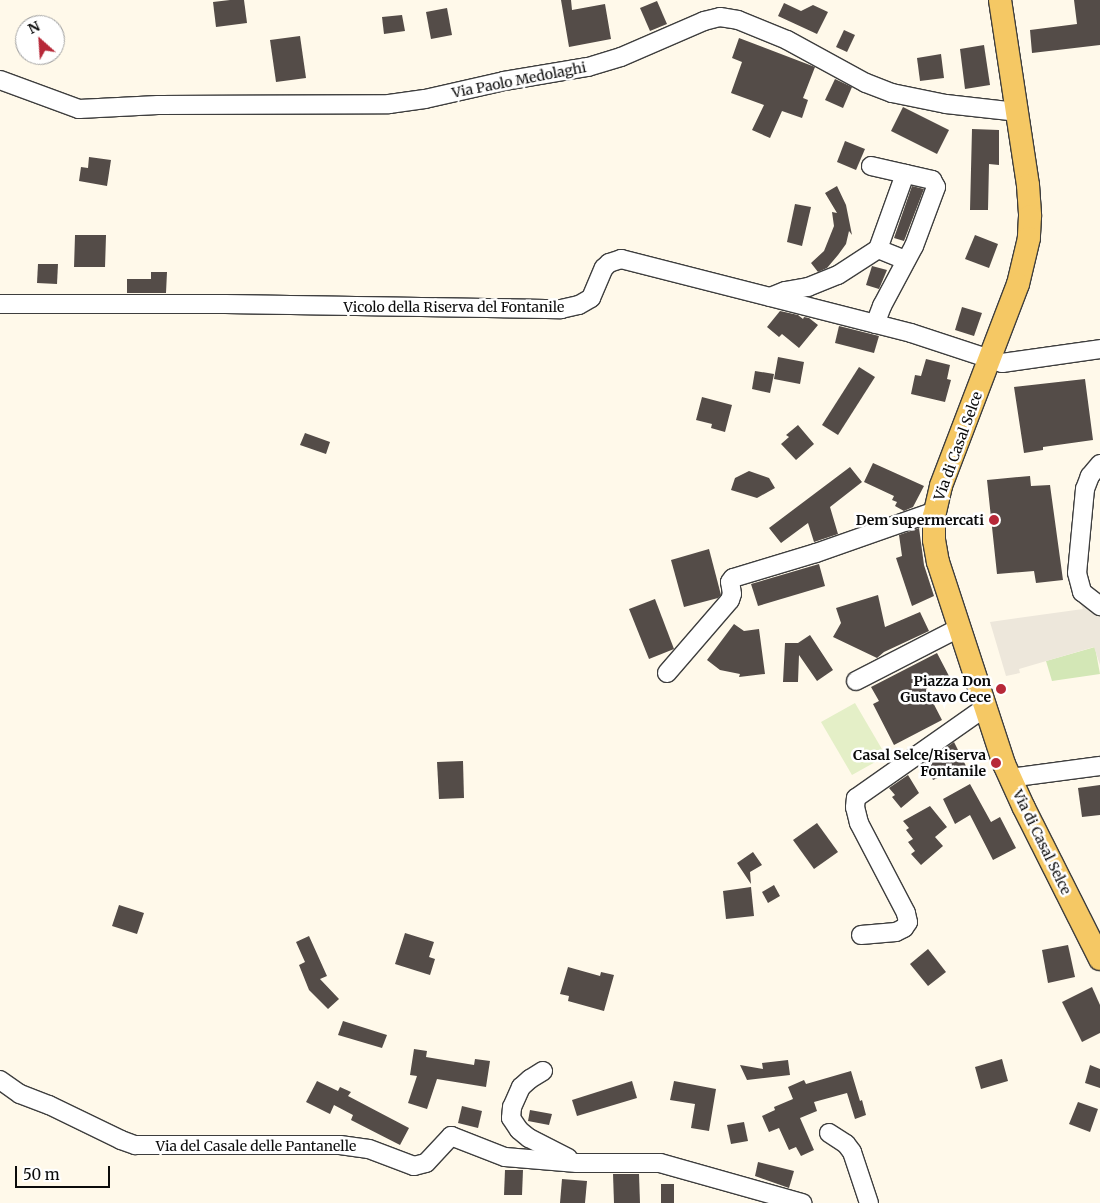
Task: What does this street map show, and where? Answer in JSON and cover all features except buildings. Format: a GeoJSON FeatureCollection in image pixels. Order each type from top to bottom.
{"type":"FeatureCollection","features":[{"type":"Feature","properties":{"kind":"main road","name":"Via di Casal Selce"},"geometry":{"type":"LineString","coordinates":[[1000,0],[1029,194],[1028,238],[1018,284],[944,478],[935,511],[936,551],[984,708],[1010,778],[1100,959]]}},
{"type":"Feature","properties":{"kind":"street","name":"Via Paolo Medolaghi"},"geometry":{"type":"LineString","coordinates":[[0,80],[80,109],[158,105],[389,104],[425,99],[504,81],[588,67],[621,57],[704,21],[720,17],[738,20],[787,40],[866,82],[892,93],[928,102],[1017,112]]}},
{"type":"Feature","properties":{"kind":"street"},"geometry":{"type":"LineString","coordinates":[[871,166],[932,180],[936,187],[914,246],[905,260],[875,324]]}},
{"type":"Feature","properties":{"kind":"street"},"geometry":{"type":"LineString","coordinates":[[770,297],[786,291],[808,287],[838,275],[878,249],[905,174]]}},
{"type":"Feature","properties":{"kind":"street"},"geometry":{"type":"LineString","coordinates":[[878,249],[905,260]]}},
{"type":"Feature","properties":{"kind":"street","name":"Vicolo della Riserva del Fontanile"},"geometry":{"type":"LineString","coordinates":[[0,304],[224,304],[561,309],[580,305],[590,298],[604,268],[609,263],[622,259],[921,336],[989,359],[1011,364],[1100,349]]}},
{"type":"Feature","properties":{"kind":"street"},"geometry":{"type":"LineString","coordinates":[[1100,464],[1090,476],[1085,489],[1077,573],[1082,592],[1100,606]]}},
{"type":"Feature","properties":{"kind":"street"},"geometry":{"type":"LineString","coordinates":[[667,673],[730,600],[732,594],[730,582],[733,578],[816,554],[935,511]]}},
{"type":"Feature","properties":{"kind":"street"},"geometry":{"type":"LineString","coordinates":[[856,681],[959,628]]}},
{"type":"Feature","properties":{"kind":"street"},"geometry":{"type":"LineString","coordinates":[[861,935],[896,932],[904,928],[908,922],[906,913],[860,823],[855,808],[856,798],[984,708]]}},
{"type":"Feature","properties":{"kind":"street"},"geometry":{"type":"LineString","coordinates":[[1010,778],[1100,766]]}},
{"type":"Feature","properties":{"kind":"street"},"geometry":{"type":"LineString","coordinates":[[543,1071],[530,1079],[521,1088],[512,1107],[511,1118],[518,1130],[529,1138],[577,1163]]}},
{"type":"Feature","properties":{"kind":"street","name":"Via del Casale delle Pantanelle"},"geometry":{"type":"LineString","coordinates":[[0,1080],[20,1094],[49,1105],[135,1145],[340,1145],[369,1149],[414,1166],[426,1163],[451,1136],[505,1158],[577,1163],[660,1163],[802,1203]]}},
{"type":"Feature","properties":{"kind":"street"},"geometry":{"type":"LineString","coordinates":[[829,1133],[846,1144],[852,1152],[869,1203]]}},
{"type":"Feature","properties":{"kind":"green space"},"geometry":{"type":"Polygon","coordinates":[[[1095,647],[1100,674],[1052,681],[1046,661],[1095,647]]]}},
{"type":"Feature","properties":{"kind":"green space"},"geometry":{"type":"Polygon","coordinates":[[[855,703],[886,756],[852,775],[821,722],[855,703]]]}},
{"type":"Feature","properties":{"kind":"shaded area","name":"Piazza Don Gustavo Cece"},"geometry":{"type":"Polygon","coordinates":[[[1077,596],[1100,608],[1100,665],[1094,647],[1019,669],[1020,673],[1006,676],[990,622],[1083,609],[1077,596]]]}},
{"type":"Feature","properties":{"kind":"place","name":"Dem supermercati"},"geometry":{"type":"Point","coordinates":[994,520]}},
{"type":"Feature","properties":{"kind":"place","name":"Piazza Don Gustavo Cece"},"geometry":{"type":"Point","coordinates":[1001,689]}},
{"type":"Feature","properties":{"kind":"place","name":"Casal Selce/Riserva Fontanile"},"geometry":{"type":"Point","coordinates":[996,763]}}]}
